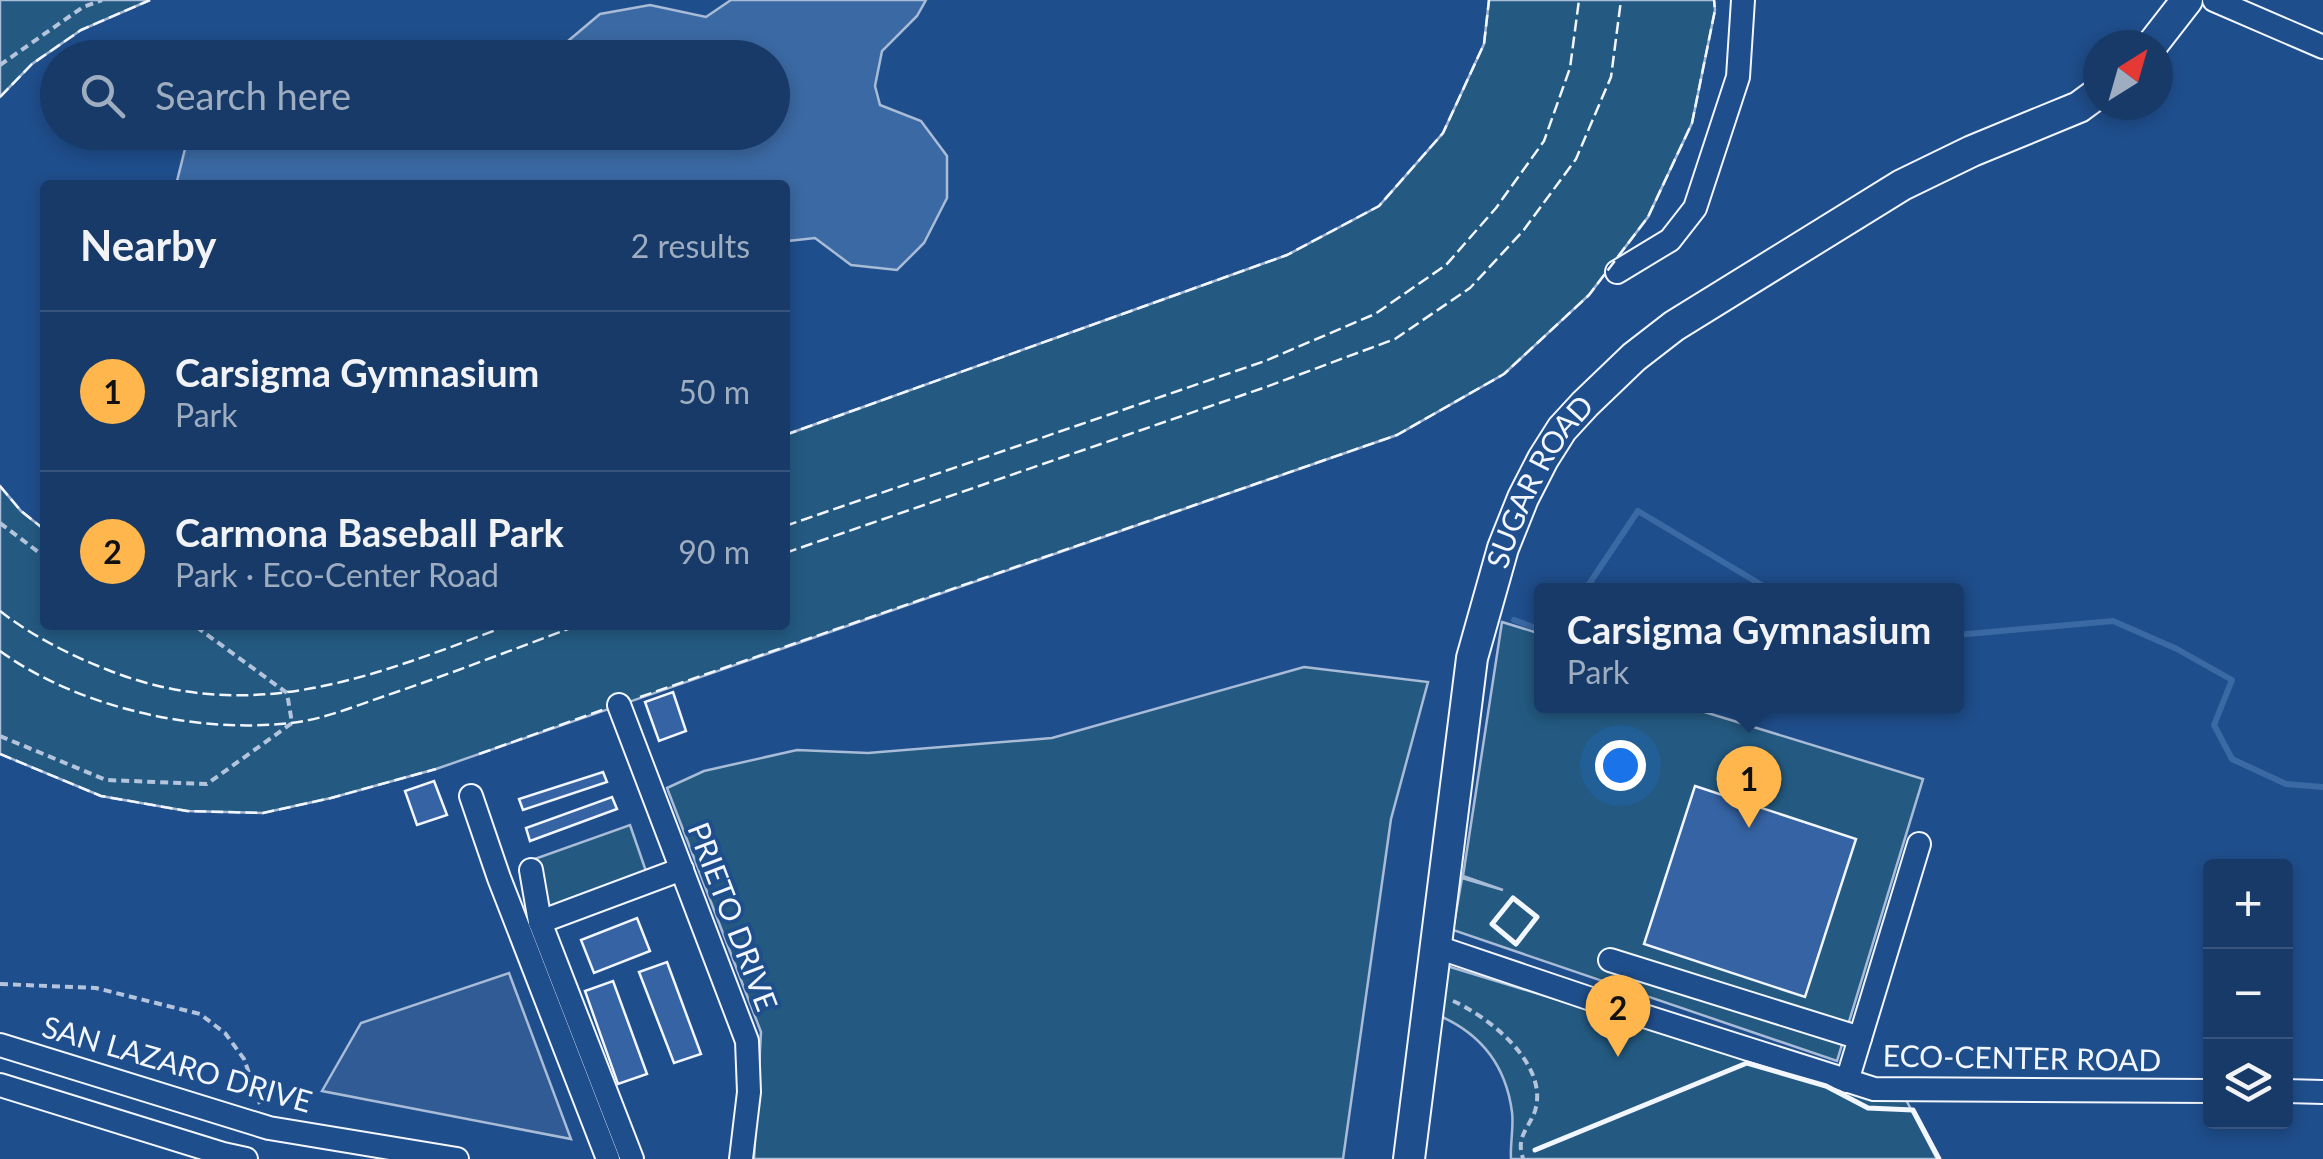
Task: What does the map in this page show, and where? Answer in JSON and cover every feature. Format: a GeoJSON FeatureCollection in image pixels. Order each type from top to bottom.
{"type":"FeatureCollection","features":[{"type":"Feature","properties":{"kind":"main road"},"geometry":{"type":"LineString","coordinates":[[2164,30],[2187,0]]}},
{"type":"Feature","properties":{"kind":"main road","name":"SUGAR ROAD"},"geometry":{"type":"LineString","coordinates":[[1410,1159],[1472,658],[1503,548],[1542,458],[1562,430],[1634,356],[1674,326],[1902,186],[1972,151],[2083,104]]}},
{"type":"Feature","properties":{"kind":"street"},"geometry":{"type":"LineString","coordinates":[[1617,272],[1670,240],[1695,208],[1738,76],[1744,0]]}},
{"type":"Feature","properties":{"kind":"street"},"geometry":{"type":"LineString","coordinates":[[2214,0],[2323,46]]}},
{"type":"Feature","properties":{"kind":"street","name":"PRIETO DRIVE"},"geometry":{"type":"LineString","coordinates":[[619,704],[748,1041],[749,1092],[741,1159]]}},
{"type":"Feature","properties":{"kind":"street"},"geometry":{"type":"LineString","coordinates":[[471,796],[608,1159]]}},
{"type":"Feature","properties":{"kind":"street"},"geometry":{"type":"LineString","coordinates":[[1847,1081],[1919,844]]}},
{"type":"Feature","properties":{"kind":"street"},"geometry":{"type":"LineString","coordinates":[[540,922],[682,869]]}},
{"type":"Feature","properties":{"kind":"street"},"geometry":{"type":"LineString","coordinates":[[531,870],[540,922],[632,1159]]}},
{"type":"Feature","properties":{"kind":"street","name":"ECO-CENTER ROAD"},"geometry":{"type":"LineString","coordinates":[[1434,946],[1874,1090],[2203,1091]]}},
{"type":"Feature","properties":{"kind":"street"},"geometry":{"type":"LineString","coordinates":[[1610,960],[1860,1038]]}},
{"type":"Feature","properties":{"kind":"street","name":"SAN LAZARO DRIVE"},"geometry":{"type":"LineString","coordinates":[[0,1045],[268,1128],[457,1159]]}},
{"type":"Feature","properties":{"kind":"street"},"geometry":{"type":"LineString","coordinates":[[0,1085],[246,1159]]}},
{"type":"Feature","properties":{"kind":"street"},"geometry":{"type":"LineString","coordinates":[[2293,1092],[2323,1092]]}},
{"type":"Feature","properties":{"kind":"path"},"geometry":{"type":"LineString","coordinates":[[0,65],[83,7],[102,0]]}},
{"type":"Feature","properties":{"kind":"path"},"geometry":{"type":"LineString","coordinates":[[0,523],[40,553]]}},
{"type":"Feature","properties":{"kind":"path"},"geometry":{"type":"LineString","coordinates":[[0,736],[106,780],[207,784],[292,723],[286,693],[201,630]]}},
{"type":"Feature","properties":{"kind":"path"},"geometry":{"type":"LineString","coordinates":[[0,984],[96,988],[200,1014],[225,1033],[244,1058],[268,1128]]}},
{"type":"Feature","properties":{"kind":"path"},"geometry":{"type":"LineString","coordinates":[[1430,990],[1496,1027],[1524,1056],[1538,1103],[1521,1142],[1523,1159]]}},
{"type":"Feature","properties":{"kind":"shaded area"},"geometry":{"type":"Polygon","coordinates":[[[0,0],[150,0],[67,40],[40,40],[40,58],[0,97],[0,0]]]}},
{"type":"Feature","properties":{"kind":"shaded area"},"geometry":{"type":"Polygon","coordinates":[[[731,0],[926,0],[917,16],[882,51],[875,86],[880,105],[921,121],[947,156],[947,198],[924,243],[897,270],[851,265],[815,238],[790,241],[790,180],[177,180],[185,150],[790,150],[790,40],[569,40],[600,14],[650,5],[706,17],[731,0]]]}},
{"type":"Feature","properties":{"kind":"shaded area"},"geometry":{"type":"Polygon","coordinates":[[[1489,0],[1714,0],[1692,123],[1648,217],[1589,295],[1504,374],[1397,435],[436,769],[331,798],[263,813],[187,811],[101,796],[0,754],[0,486],[40,526],[40,630],[790,630],[790,433],[1287,255],[1379,206],[1443,133],[1484,44],[1489,0]]]}},
{"type":"Feature","properties":{"kind":"shaded area"},"geometry":{"type":"Polygon","coordinates":[[[1502,622],[1534,632],[1534,713],[1708,713],[1923,779],[1837,1061],[1453,930],[1462,878],[1503,890],[1463,876],[1502,622]]]}},
{"type":"Feature","properties":{"kind":"shaded area"},"geometry":{"type":"Polygon","coordinates":[[[1304,667],[1428,682],[1391,819],[1343,1159],[754,1159],[761,1032],[667,788],[704,771],[797,750],[868,753],[1052,738],[1304,667]]]}},
{"type":"Feature","properties":{"kind":"shaded area"},"geometry":{"type":"Polygon","coordinates":[[[630,825],[647,874],[547,910],[529,861],[630,825]]]}},
{"type":"Feature","properties":{"kind":"shaded area"},"geometry":{"type":"Polygon","coordinates":[[[1447,966],[1869,1095],[1905,1098],[1937,1159],[1511,1159],[1513,1123],[1504,1080],[1479,1042],[1440,1016],[1447,966]]]}},
{"type":"Feature","properties":{"kind":"shaded area"},"geometry":{"type":"Polygon","coordinates":[[[509,973],[571,1139],[322,1091],[361,1023],[509,973]]]}},
{"type":"Feature","properties":{"kind":"building"},"geometry":{"type":"Polygon","coordinates":[[[673,692],[686,731],[659,741],[645,702],[673,692]]]}},
{"type":"Feature","properties":{"kind":"building"},"geometry":{"type":"Polygon","coordinates":[[[603,772],[607,782],[523,810],[519,799],[603,772]]]}},
{"type":"Feature","properties":{"kind":"building"},"geometry":{"type":"Polygon","coordinates":[[[434,781],[447,815],[417,825],[405,791],[434,781]]]}},
{"type":"Feature","properties":{"kind":"building"},"geometry":{"type":"Polygon","coordinates":[[[1695,786],[1856,839],[1805,997],[1644,944],[1695,786]]]}},
{"type":"Feature","properties":{"kind":"building"},"geometry":{"type":"Polygon","coordinates":[[[612,797],[617,809],[530,841],[526,828],[612,797]]]}},
{"type":"Feature","properties":{"kind":"building"},"geometry":{"type":"Polygon","coordinates":[[[637,918],[650,951],[594,973],[581,940],[637,918]]]}},
{"type":"Feature","properties":{"kind":"building"},"geometry":{"type":"Polygon","coordinates":[[[667,962],[701,1054],[674,1063],[639,972],[667,962]]]}},
{"type":"Feature","properties":{"kind":"building"},"geometry":{"type":"Polygon","coordinates":[[[613,981],[647,1074],[618,1084],[585,991],[613,981]]]}},
{"type":"Feature","properties":{"kind":"waterway"},"geometry":{"type":"LineString","coordinates":[[1590,583],[1638,511],[1758,583]]}},
{"type":"Feature","properties":{"kind":"waterway"},"geometry":{"type":"LineString","coordinates":[[1514,620],[1534,627]]}},
{"type":"Feature","properties":{"kind":"waterway"},"geometry":{"type":"LineString","coordinates":[[1964,634],[2113,621],[2177,649],[2232,680],[2214,725],[2232,759],[2286,784],[2323,787]]}},
{"type":"Feature","properties":{"kind":"fence"},"geometry":{"type":"LineString","coordinates":[[67,40],[150,0]]}},
{"type":"Feature","properties":{"kind":"fence"},"geometry":{"type":"LineString","coordinates":[[790,433],[1287,255],[1379,206],[1443,133],[1484,44],[1489,0]]}},
{"type":"Feature","properties":{"kind":"fence"},"geometry":{"type":"LineString","coordinates":[[790,524],[1265,361],[1375,314],[1446,265],[1496,208],[1544,141],[1570,68],[1579,0]]}},
{"type":"Feature","properties":{"kind":"fence"},"geometry":{"type":"LineString","coordinates":[[790,551],[1395,339],[1470,288],[1523,231],[1576,159],[1611,77],[1621,0]]}},
{"type":"Feature","properties":{"kind":"fence"},"geometry":{"type":"LineString","coordinates":[[640,697],[1397,435],[1504,374],[1589,295],[1648,217],[1692,123],[1714,0]]}},
{"type":"Feature","properties":{"kind":"fence"},"geometry":{"type":"LineString","coordinates":[[0,97],[40,58]]}},
{"type":"Feature","properties":{"kind":"fence"},"geometry":{"type":"LineString","coordinates":[[0,486],[40,526]]}},
{"type":"Feature","properties":{"kind":"fence"},"geometry":{"type":"LineString","coordinates":[[0,611],[52,644],[108,670],[161,687],[212,694],[262,695],[360,677],[495,630]]}},
{"type":"Feature","properties":{"kind":"fence"},"geometry":{"type":"LineString","coordinates":[[0,651],[31,671],[101,701],[177,720],[254,725],[302,721],[338,712],[566,630]]}},
{"type":"Feature","properties":{"kind":"fence"},"geometry":{"type":"LineString","coordinates":[[479,754],[608,708]]}},
{"type":"Feature","properties":{"kind":"fence"},"geometry":{"type":"LineString","coordinates":[[0,754],[101,796],[187,811],[263,813],[436,769]]}},
{"type":"Feature","properties":{"kind":"wall"},"geometry":{"type":"LineString","coordinates":[[1513,898],[1537,917],[1516,944],[1492,924],[1513,898]]}},
{"type":"Feature","properties":{"kind":"wall"},"geometry":{"type":"LineString","coordinates":[[1535,1150],[1747,1063],[1826,1086],[1868,1108],[1913,1110],[1939,1159]]}},
{"type":"Feature","properties":{"kind":"place","name":"Carsigma Gymnasium"},"geometry":{"type":"Point","coordinates":[1749,828]}},
{"type":"Feature","properties":{"kind":"place","name":"Carmona Baseball Park"},"geometry":{"type":"Point","coordinates":[1618,1057]}}]}
